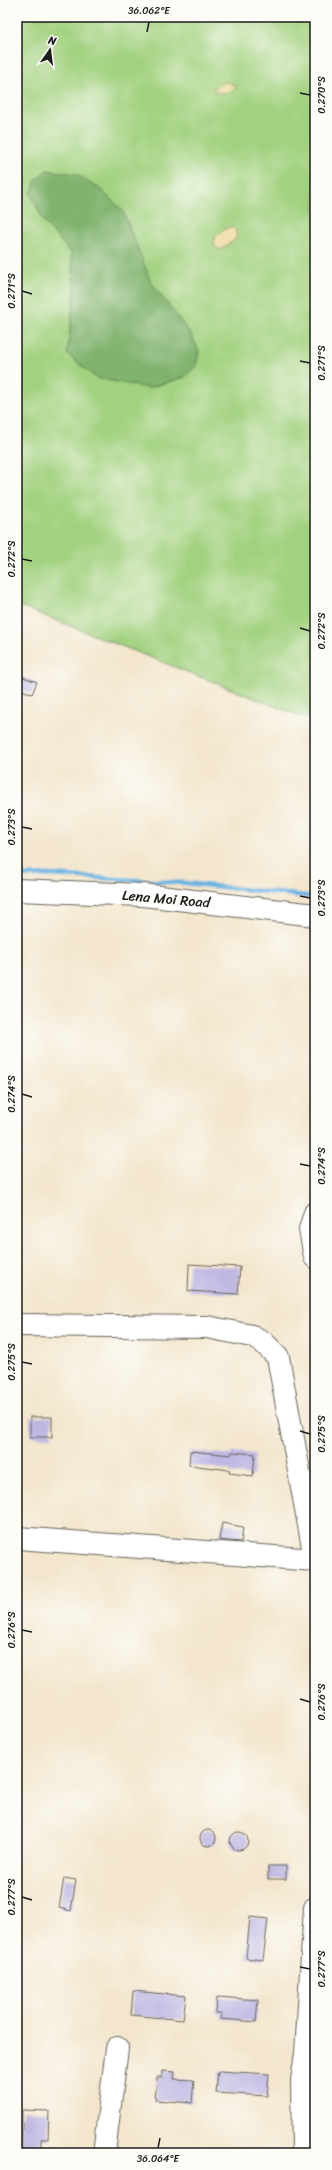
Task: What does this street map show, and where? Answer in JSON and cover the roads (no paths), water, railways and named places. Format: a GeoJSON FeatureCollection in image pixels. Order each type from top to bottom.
{"type":"FeatureCollection","features":[{"type":"Feature","properties":{"kind":"street","name":"Lena Moi Road"},"geometry":{"type":"LineString","coordinates":[[17,890],[143,895],[315,915]]}},
{"type":"Feature","properties":{"kind":"street"},"geometry":{"type":"LineString","coordinates":[[315,1213],[310,1229],[315,1257]]}},
{"type":"Feature","properties":{"kind":"street"},"geometry":{"type":"LineString","coordinates":[[17,1325],[207,1327],[252,1336],[263,1342],[278,1357],[315,1559],[17,1538]]}},
{"type":"Feature","properties":{"kind":"street"},"geometry":{"type":"LineString","coordinates":[[303,2153],[302,2080],[306,2053],[315,1908]]}},
{"type":"Feature","properties":{"kind":"street"},"geometry":{"type":"LineString","coordinates":[[104,2153],[117,2048]]}},
{"type":"Feature","properties":{"kind":"waterway"},"geometry":{"type":"LineString","coordinates":[[17,876],[50,875],[185,883],[315,897]]}}]}
